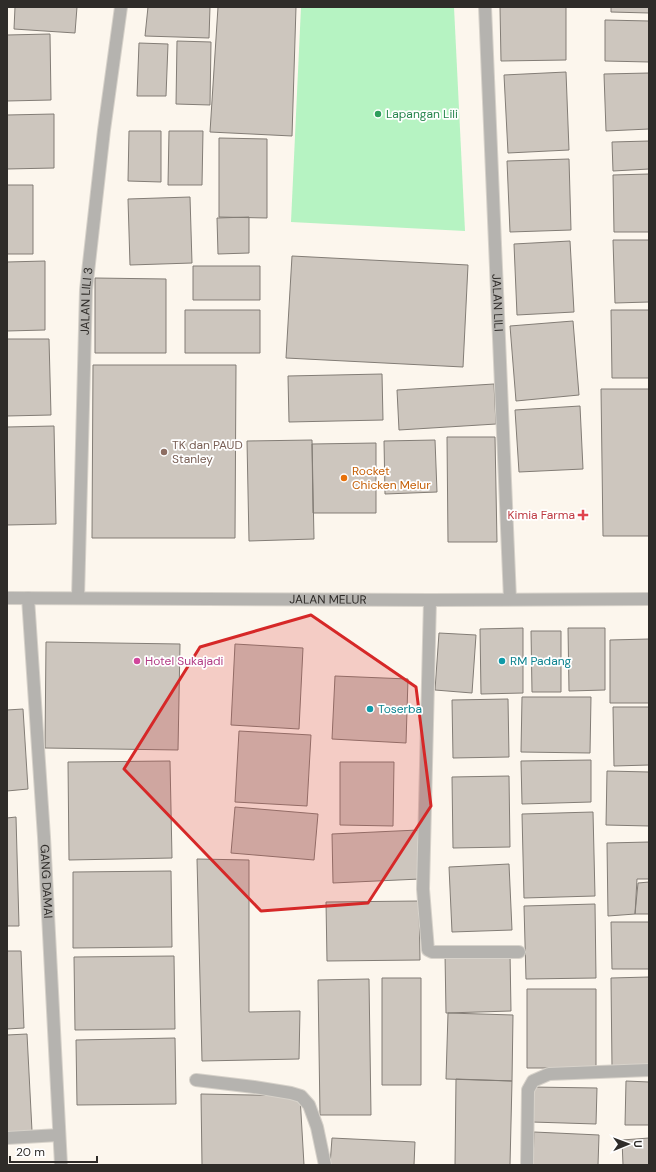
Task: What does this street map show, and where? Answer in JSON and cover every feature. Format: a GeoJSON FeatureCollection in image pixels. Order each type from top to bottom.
{"type":"FeatureCollection","features":[{"type":"Feature","properties":{"kind":"street","name":"JALAN LILI 3"},"geometry":{"type":"LineString","coordinates":[[78,598],[86,290],[104,130],[121,7]]}},
{"type":"Feature","properties":{"kind":"street","name":"JALAN LILI"},"geometry":{"type":"LineString","coordinates":[[485,7],[510,599]]}},
{"type":"Feature","properties":{"kind":"street","name":"JALAN MELUR"},"geometry":{"type":"LineString","coordinates":[[7,598],[430,600],[649,599]]}},
{"type":"Feature","properties":{"kind":"street","name":"GANG DAMAI"},"geometry":{"type":"LineString","coordinates":[[28,598],[44,837],[61,1165]]}},
{"type":"Feature","properties":{"kind":"street"},"geometry":{"type":"LineString","coordinates":[[430,600],[423,889],[428,950],[432,952],[519,952]]}},
{"type":"Feature","properties":{"kind":"street"},"geometry":{"type":"LineString","coordinates":[[527,1165],[528,1090],[533,1081],[549,1074],[649,1070]]}},
{"type":"Feature","properties":{"kind":"street"},"geometry":{"type":"LineString","coordinates":[[196,1080],[254,1087],[301,1096],[309,1105],[317,1126],[325,1165]]}},
{"type":"Feature","properties":{"kind":"street"},"geometry":{"type":"LineString","coordinates":[[7,1138],[59,1135]]}},
{"type":"Feature","properties":{"kind":"highlighted area"},"geometry":{"type":"Polygon","coordinates":[[[311,615],[416,687],[431,806],[368,903],[261,911],[124,769],[200,647],[311,615]]]}},
{"type":"Feature","properties":{"kind":"green space","name":"Lapangan Lili"},"geometry":{"type":"Polygon","coordinates":[[[301,7],[454,7],[465,231],[291,222],[301,7]]]}},
{"type":"Feature","properties":{"kind":"building"},"geometry":{"type":"Polygon","coordinates":[[[15,7],[77,7],[75,33],[14,29],[15,7]]]}},
{"type":"Feature","properties":{"kind":"building"},"geometry":{"type":"Polygon","coordinates":[[[148,7],[210,7],[209,38],[145,36],[148,7]]]}},
{"type":"Feature","properties":{"kind":"building"},"geometry":{"type":"Polygon","coordinates":[[[218,7],[296,7],[292,136],[210,132],[218,7]]]}},
{"type":"Feature","properties":{"kind":"building"},"geometry":{"type":"Polygon","coordinates":[[[500,7],[566,7],[566,60],[501,61],[500,7]]]}},
{"type":"Feature","properties":{"kind":"building"},"geometry":{"type":"Polygon","coordinates":[[[611,7],[649,7],[649,13],[611,12],[611,7]]]}},
{"type":"Feature","properties":{"kind":"building"},"geometry":{"type":"Polygon","coordinates":[[[605,20],[649,21],[649,62],[605,61],[605,20]]]}},
{"type":"Feature","properties":{"kind":"building"},"geometry":{"type":"Polygon","coordinates":[[[50,34],[51,100],[7,101],[7,35],[50,34]]]}},
{"type":"Feature","properties":{"kind":"building"},"geometry":{"type":"Polygon","coordinates":[[[177,41],[211,42],[210,105],[176,104],[177,41]]]}},
{"type":"Feature","properties":{"kind":"building"},"geometry":{"type":"Polygon","coordinates":[[[139,43],[168,44],[166,96],[137,96],[139,43]]]}},
{"type":"Feature","properties":{"kind":"building"},"geometry":{"type":"Polygon","coordinates":[[[566,72],[569,150],[508,153],[504,75],[566,72]]]}},
{"type":"Feature","properties":{"kind":"building"},"geometry":{"type":"Polygon","coordinates":[[[649,73],[649,129],[606,131],[604,74],[649,73]]]}},
{"type":"Feature","properties":{"kind":"building"},"geometry":{"type":"Polygon","coordinates":[[[54,114],[54,168],[7,169],[7,115],[54,114]]]}},
{"type":"Feature","properties":{"kind":"building"},"geometry":{"type":"Polygon","coordinates":[[[129,131],[161,131],[161,182],[128,181],[129,131]]]}},
{"type":"Feature","properties":{"kind":"building"},"geometry":{"type":"Polygon","coordinates":[[[169,131],[203,131],[202,185],[168,185],[169,131]]]}},
{"type":"Feature","properties":{"kind":"building"},"geometry":{"type":"Polygon","coordinates":[[[219,138],[267,139],[267,218],[219,217],[219,138]]]}},
{"type":"Feature","properties":{"kind":"building"},"geometry":{"type":"Polygon","coordinates":[[[649,141],[649,169],[613,171],[612,142],[649,141]]]}},
{"type":"Feature","properties":{"kind":"building"},"geometry":{"type":"Polygon","coordinates":[[[569,159],[571,230],[510,232],[507,161],[569,159]]]}},
{"type":"Feature","properties":{"kind":"building"},"geometry":{"type":"Polygon","coordinates":[[[649,174],[649,232],[614,232],[613,175],[649,174]]]}},
{"type":"Feature","properties":{"kind":"building"},"geometry":{"type":"Polygon","coordinates":[[[7,185],[33,185],[33,254],[7,254],[7,185]]]}},
{"type":"Feature","properties":{"kind":"building"},"geometry":{"type":"Polygon","coordinates":[[[190,197],[192,263],[130,265],[128,199],[190,197]]]}},
{"type":"Feature","properties":{"kind":"building"},"geometry":{"type":"Polygon","coordinates":[[[249,217],[249,253],[218,254],[217,218],[249,217]]]}},
{"type":"Feature","properties":{"kind":"building"},"geometry":{"type":"Polygon","coordinates":[[[613,240],[649,240],[649,302],[615,303],[613,240]]]}},
{"type":"Feature","properties":{"kind":"building"},"geometry":{"type":"Polygon","coordinates":[[[570,241],[574,312],[517,315],[514,244],[570,241]]]}},
{"type":"Feature","properties":{"kind":"building"},"geometry":{"type":"Polygon","coordinates":[[[292,256],[468,265],[463,367],[286,358],[292,256]]]}},
{"type":"Feature","properties":{"kind":"building"},"geometry":{"type":"Polygon","coordinates":[[[45,261],[45,330],[7,331],[7,262],[45,261]]]}},
{"type":"Feature","properties":{"kind":"building"},"geometry":{"type":"Polygon","coordinates":[[[193,266],[260,266],[260,300],[193,300],[193,266]]]}},
{"type":"Feature","properties":{"kind":"building"},"geometry":{"type":"Polygon","coordinates":[[[95,278],[166,279],[166,353],[95,353],[95,278]]]}},
{"type":"Feature","properties":{"kind":"building"},"geometry":{"type":"Polygon","coordinates":[[[185,310],[260,310],[260,353],[185,353],[185,310]]]}},
{"type":"Feature","properties":{"kind":"building"},"geometry":{"type":"Polygon","coordinates":[[[611,310],[649,310],[649,378],[612,378],[611,310]]]}},
{"type":"Feature","properties":{"kind":"building"},"geometry":{"type":"Polygon","coordinates":[[[573,321],[579,395],[516,401],[510,326],[573,321]]]}},
{"type":"Feature","properties":{"kind":"building"},"geometry":{"type":"Polygon","coordinates":[[[7,339],[49,339],[51,415],[7,416],[7,339]]]}},
{"type":"Feature","properties":{"kind":"building","name":"TK dan PAUD Stanley"},"geometry":{"type":"Polygon","coordinates":[[[93,365],[236,365],[235,538],[92,538],[93,365]]]}},
{"type":"Feature","properties":{"kind":"building"},"geometry":{"type":"Polygon","coordinates":[[[382,374],[383,420],[289,422],[288,376],[382,374]]]}},
{"type":"Feature","properties":{"kind":"building"},"geometry":{"type":"Polygon","coordinates":[[[494,384],[496,424],[399,430],[397,390],[494,384]]]}},
{"type":"Feature","properties":{"kind":"building"},"geometry":{"type":"Polygon","coordinates":[[[601,389],[649,389],[649,536],[603,536],[601,389]]]}},
{"type":"Feature","properties":{"kind":"building"},"geometry":{"type":"Polygon","coordinates":[[[580,406],[583,469],[519,472],[515,410],[580,406]]]}},
{"type":"Feature","properties":{"kind":"building"},"geometry":{"type":"Polygon","coordinates":[[[54,426],[56,524],[7,525],[7,427],[54,426]]]}},
{"type":"Feature","properties":{"kind":"building"},"geometry":{"type":"Polygon","coordinates":[[[447,437],[495,437],[497,542],[448,542],[447,437]]]}},
{"type":"Feature","properties":{"kind":"building"},"geometry":{"type":"Polygon","coordinates":[[[312,440],[314,539],[249,541],[247,441],[312,440]]]}},
{"type":"Feature","properties":{"kind":"building"},"geometry":{"type":"Polygon","coordinates":[[[435,440],[437,492],[385,494],[384,441],[435,440]]]}},
{"type":"Feature","properties":{"kind":"building","name":"Rocket Chicken Melur"},"geometry":{"type":"Polygon","coordinates":[[[376,443],[376,513],[313,513],[312,444],[376,443]]]}},
{"type":"Feature","properties":{"kind":"building","name":"RM Padang"},"geometry":{"type":"Polygon","coordinates":[[[523,628],[523,693],[481,694],[480,629],[523,628]]]}},
{"type":"Feature","properties":{"kind":"building"},"geometry":{"type":"Polygon","coordinates":[[[568,628],[605,628],[605,690],[569,691],[568,628]]]}},
{"type":"Feature","properties":{"kind":"building"},"geometry":{"type":"Polygon","coordinates":[[[531,631],[561,631],[561,692],[532,692],[531,631]]]}},
{"type":"Feature","properties":{"kind":"building"},"geometry":{"type":"Polygon","coordinates":[[[439,633],[476,635],[472,693],[435,690],[439,633]]]}},
{"type":"Feature","properties":{"kind":"building"},"geometry":{"type":"Polygon","coordinates":[[[649,639],[649,703],[610,703],[610,640],[649,639]]]}},
{"type":"Feature","properties":{"kind":"building","name":"Hotel Sukajadi"},"geometry":{"type":"Polygon","coordinates":[[[46,642],[180,644],[178,750],[45,748],[46,642]]]}},
{"type":"Feature","properties":{"kind":"building"},"geometry":{"type":"Polygon","coordinates":[[[235,644],[303,648],[299,729],[231,725],[235,644]]]}},
{"type":"Feature","properties":{"kind":"building","name":"Toserba"},"geometry":{"type":"Polygon","coordinates":[[[335,676],[408,679],[406,743],[332,739],[335,676]]]}},
{"type":"Feature","properties":{"kind":"building"},"geometry":{"type":"Polygon","coordinates":[[[522,697],[591,697],[590,753],[521,752],[522,697]]]}},
{"type":"Feature","properties":{"kind":"building"},"geometry":{"type":"Polygon","coordinates":[[[508,699],[509,757],[453,758],[452,700],[508,699]]]}},
{"type":"Feature","properties":{"kind":"building"},"geometry":{"type":"Polygon","coordinates":[[[613,707],[649,707],[649,765],[614,766],[613,707]]]}},
{"type":"Feature","properties":{"kind":"building"},"geometry":{"type":"Polygon","coordinates":[[[23,709],[28,789],[7,791],[7,710],[23,709]]]}},
{"type":"Feature","properties":{"kind":"building"},"geometry":{"type":"Polygon","coordinates":[[[239,731],[311,735],[307,806],[235,802],[239,731]]]}},
{"type":"Feature","properties":{"kind":"building"},"geometry":{"type":"Polygon","coordinates":[[[591,760],[591,802],[522,804],[521,761],[591,760]]]}},
{"type":"Feature","properties":{"kind":"building"},"geometry":{"type":"Polygon","coordinates":[[[170,761],[172,858],[69,860],[68,762],[170,761]]]}},
{"type":"Feature","properties":{"kind":"building"},"geometry":{"type":"Polygon","coordinates":[[[340,762],[394,762],[393,826],[340,825],[340,762]]]}},
{"type":"Feature","properties":{"kind":"building"},"geometry":{"type":"Polygon","coordinates":[[[607,771],[649,772],[649,826],[606,825],[607,771]]]}},
{"type":"Feature","properties":{"kind":"building"},"geometry":{"type":"Polygon","coordinates":[[[509,776],[510,847],[453,848],[452,777],[509,776]]]}},
{"type":"Feature","properties":{"kind":"building"},"geometry":{"type":"Polygon","coordinates":[[[235,807],[318,814],[314,860],[231,853],[235,807]]]}},
{"type":"Feature","properties":{"kind":"building"},"geometry":{"type":"Polygon","coordinates":[[[593,812],[595,896],[524,898],[522,814],[593,812]]]}},
{"type":"Feature","properties":{"kind":"building"},"geometry":{"type":"Polygon","coordinates":[[[16,817],[19,926],[7,926],[7,818],[16,817]]]}},
{"type":"Feature","properties":{"kind":"building"},"geometry":{"type":"Polygon","coordinates":[[[418,830],[420,879],[333,883],[332,834],[418,830]]]}},
{"type":"Feature","properties":{"kind":"building"},"geometry":{"type":"Polygon","coordinates":[[[649,842],[649,879],[637,879],[635,914],[608,916],[607,843],[649,842]]]}},
{"type":"Feature","properties":{"kind":"building"},"geometry":{"type":"Polygon","coordinates":[[[197,859],[249,860],[249,1012],[300,1011],[299,1059],[202,1061],[197,859]]]}},
{"type":"Feature","properties":{"kind":"building"},"geometry":{"type":"Polygon","coordinates":[[[509,864],[512,930],[452,932],[449,867],[509,864]]]}},
{"type":"Feature","properties":{"kind":"building"},"geometry":{"type":"Polygon","coordinates":[[[171,871],[172,947],[73,948],[73,872],[171,871]]]}},
{"type":"Feature","properties":{"kind":"building"},"geometry":{"type":"Polygon","coordinates":[[[649,882],[649,914],[635,914],[638,883],[649,882]]]}},
{"type":"Feature","properties":{"kind":"building"},"geometry":{"type":"Polygon","coordinates":[[[419,901],[420,960],[327,961],[326,902],[419,901]]]}},
{"type":"Feature","properties":{"kind":"building"},"geometry":{"type":"Polygon","coordinates":[[[595,904],[596,978],[526,979],[524,906],[595,904]]]}},
{"type":"Feature","properties":{"kind":"building"},"geometry":{"type":"Polygon","coordinates":[[[611,922],[649,922],[649,969],[612,969],[611,922]]]}},
{"type":"Feature","properties":{"kind":"building"},"geometry":{"type":"Polygon","coordinates":[[[7,951],[21,951],[24,1028],[7,1029],[7,951]]]}},
{"type":"Feature","properties":{"kind":"building"},"geometry":{"type":"Polygon","coordinates":[[[510,953],[511,1011],[446,1013],[445,954],[510,953]]]}},
{"type":"Feature","properties":{"kind":"building"},"geometry":{"type":"Polygon","coordinates":[[[174,956],[175,1029],[75,1030],[74,957],[174,956]]]}},
{"type":"Feature","properties":{"kind":"building"},"geometry":{"type":"Polygon","coordinates":[[[649,977],[649,1067],[612,1067],[611,978],[649,977]]]}},
{"type":"Feature","properties":{"kind":"building"},"geometry":{"type":"Polygon","coordinates":[[[382,978],[421,978],[421,1085],[382,1085],[382,978]]]}},
{"type":"Feature","properties":{"kind":"building"},"geometry":{"type":"Polygon","coordinates":[[[369,979],[371,1115],[320,1115],[318,980],[369,979]]]}},
{"type":"Feature","properties":{"kind":"building"},"geometry":{"type":"Polygon","coordinates":[[[527,989],[596,989],[596,1068],[527,1068],[527,989]]]}},
{"type":"Feature","properties":{"kind":"building"},"geometry":{"type":"Polygon","coordinates":[[[448,1013],[513,1015],[512,1081],[446,1079],[448,1013]]]}},
{"type":"Feature","properties":{"kind":"building"},"geometry":{"type":"Polygon","coordinates":[[[27,1034],[32,1131],[7,1132],[7,1035],[27,1034]]]}},
{"type":"Feature","properties":{"kind":"building"},"geometry":{"type":"Polygon","coordinates":[[[175,1038],[176,1104],[77,1105],[76,1040],[175,1038]]]}},
{"type":"Feature","properties":{"kind":"building"},"geometry":{"type":"Polygon","coordinates":[[[456,1079],[512,1081],[510,1165],[455,1165],[456,1079]]]}},
{"type":"Feature","properties":{"kind":"building"},"geometry":{"type":"Polygon","coordinates":[[[626,1081],[649,1082],[649,1125],[625,1125],[626,1081]]]}},
{"type":"Feature","properties":{"kind":"building"},"geometry":{"type":"Polygon","coordinates":[[[532,1087],[597,1088],[596,1124],[532,1122],[532,1087]]]}},
{"type":"Feature","properties":{"kind":"building"},"geometry":{"type":"Polygon","coordinates":[[[201,1094],[300,1096],[304,1165],[202,1165],[201,1094]]]}},
{"type":"Feature","properties":{"kind":"building"},"geometry":{"type":"Polygon","coordinates":[[[534,1132],[599,1135],[598,1165],[533,1165],[534,1132]]]}},
{"type":"Feature","properties":{"kind":"building"},"geometry":{"type":"Polygon","coordinates":[[[332,1138],[415,1142],[414,1165],[330,1165],[332,1138]]]}},
{"type":"Feature","properties":{"kind":"building"},"geometry":{"type":"Polygon","coordinates":[[[649,1138],[649,1165],[623,1165],[622,1140],[649,1138]]]}},
{"type":"Feature","properties":{"kind":"place","name":"Lapangan Lili"},"geometry":{"type":"Point","coordinates":[378,114]}},
{"type":"Feature","properties":{"kind":"place","name":"TK dan PAUD Stanley"},"geometry":{"type":"Point","coordinates":[164,452]}},
{"type":"Feature","properties":{"kind":"place","name":"Rocket Chicken Melur"},"geometry":{"type":"Point","coordinates":[344,478]}},
{"type":"Feature","properties":{"kind":"place","name":"Kimia Farma"},"geometry":{"type":"Point","coordinates":[583,515]}},
{"type":"Feature","properties":{"kind":"place","name":"Hotel Sukajadi"},"geometry":{"type":"Point","coordinates":[137,661]}},
{"type":"Feature","properties":{"kind":"place","name":"RM Padang"},"geometry":{"type":"Point","coordinates":[502,661]}},
{"type":"Feature","properties":{"kind":"place","name":"Toserba"},"geometry":{"type":"Point","coordinates":[370,709]}}]}
